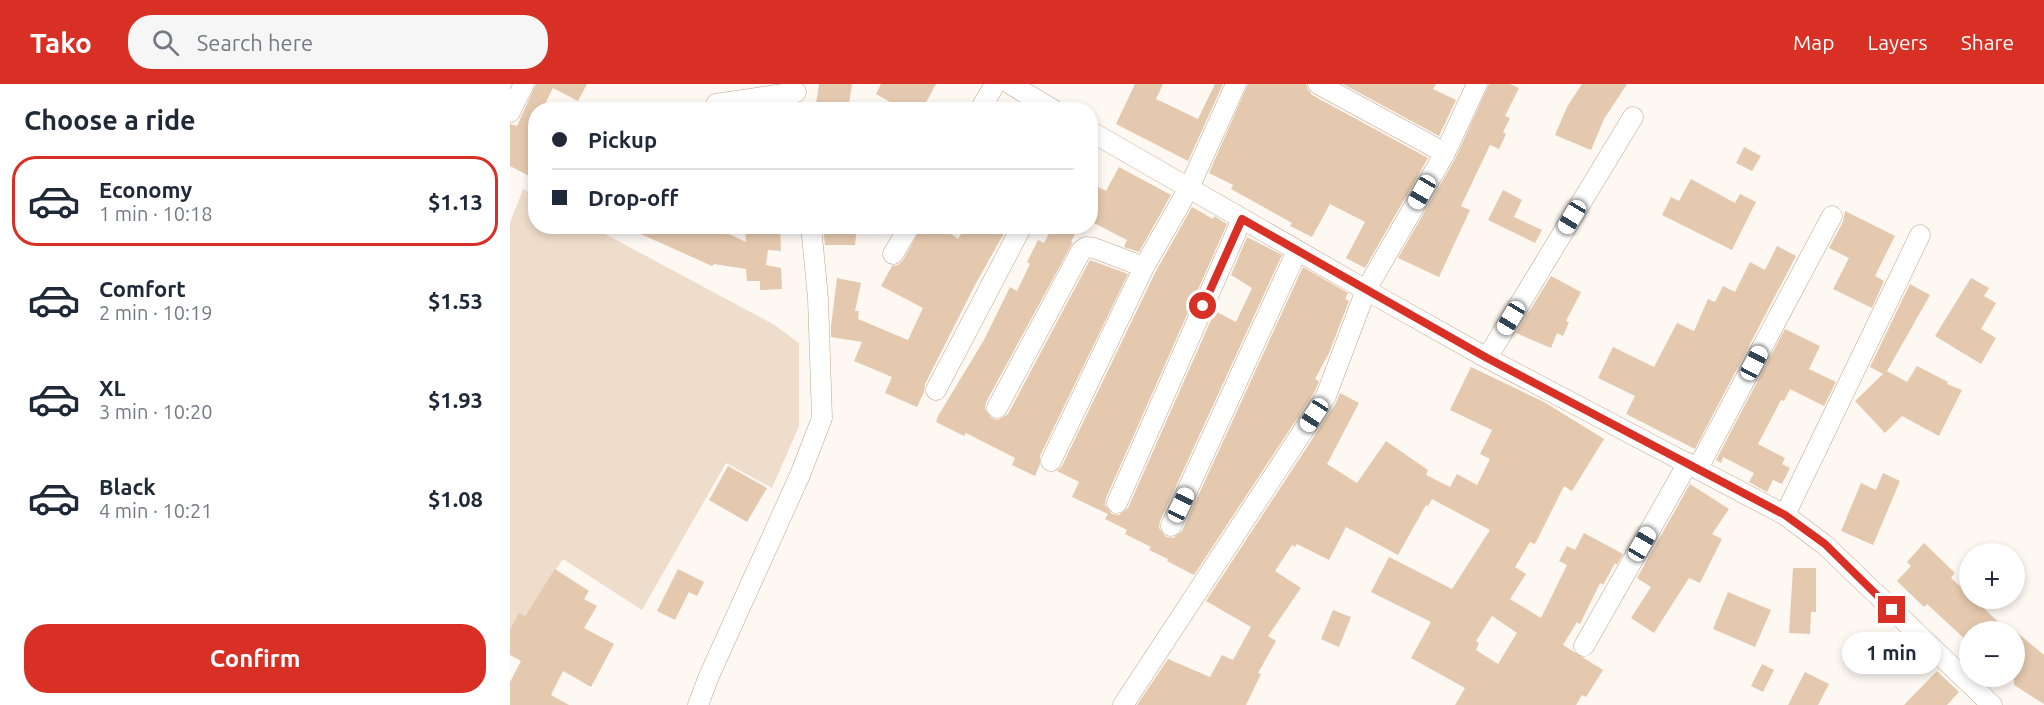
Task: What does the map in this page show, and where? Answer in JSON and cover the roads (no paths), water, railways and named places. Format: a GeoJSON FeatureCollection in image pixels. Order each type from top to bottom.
{"type":"FeatureCollection","features":[{"type":"Feature","properties":{"kind":"street"},"geometry":{"type":"LineString","coordinates":[[510,112],[524,84]]}},
{"type":"Feature","properties":{"kind":"street"},"geometry":{"type":"LineString","coordinates":[[985,102],[995,84]]}},
{"type":"Feature","properties":{"kind":"street"},"geometry":{"type":"LineString","coordinates":[[1011,84],[1041,102]]}},
{"type":"Feature","properties":{"kind":"street"},"geometry":{"type":"LineString","coordinates":[[1051,461],[1144,267],[1189,188],[1236,84]]}},
{"type":"Feature","properties":{"kind":"street"},"geometry":{"type":"LineString","coordinates":[[1318,84],[1444,153]]}},
{"type":"Feature","properties":{"kind":"street"},"geometry":{"type":"LineString","coordinates":[[1123,705],[1326,396],[1366,290],[1444,153],[1477,84]]}},
{"type":"Feature","properties":{"kind":"street"},"geometry":{"type":"LineString","coordinates":[[734,102],[797,95]]}},
{"type":"Feature","properties":{"kind":"street"},"geometry":{"type":"LineString","coordinates":[[1487,358],[1633,117]]}},
{"type":"Feature","properties":{"kind":"street"},"geometry":{"type":"LineString","coordinates":[[1098,136],[1487,358],[1785,515],[1825,544],[1992,705]]}},
{"type":"Feature","properties":{"kind":"street"},"geometry":{"type":"LineString","coordinates":[[1584,646],[1693,466],[1832,216]]}},
{"type":"Feature","properties":{"kind":"street"},"geometry":{"type":"LineString","coordinates":[[1117,503],[1242,219]]}},
{"type":"Feature","properties":{"kind":"street"},"geometry":{"type":"LineString","coordinates":[[698,705],[800,475],[822,418],[818,298],[812,234]]}},
{"type":"Feature","properties":{"kind":"street"},"geometry":{"type":"LineString","coordinates":[[893,254],[905,234]]}},
{"type":"Feature","properties":{"kind":"street"},"geometry":{"type":"LineString","coordinates":[[936,390],[1018,234]]}},
{"type":"Feature","properties":{"kind":"street"},"geometry":{"type":"LineString","coordinates":[[1785,515],[1920,235]]}},
{"type":"Feature","properties":{"kind":"street"},"geometry":{"type":"LineString","coordinates":[[997,408],[1081,251],[1086,247],[1094,248],[1144,267]]}},
{"type":"Feature","properties":{"kind":"street"},"geometry":{"type":"LineString","coordinates":[[1171,526],[1297,251]]}}]}
